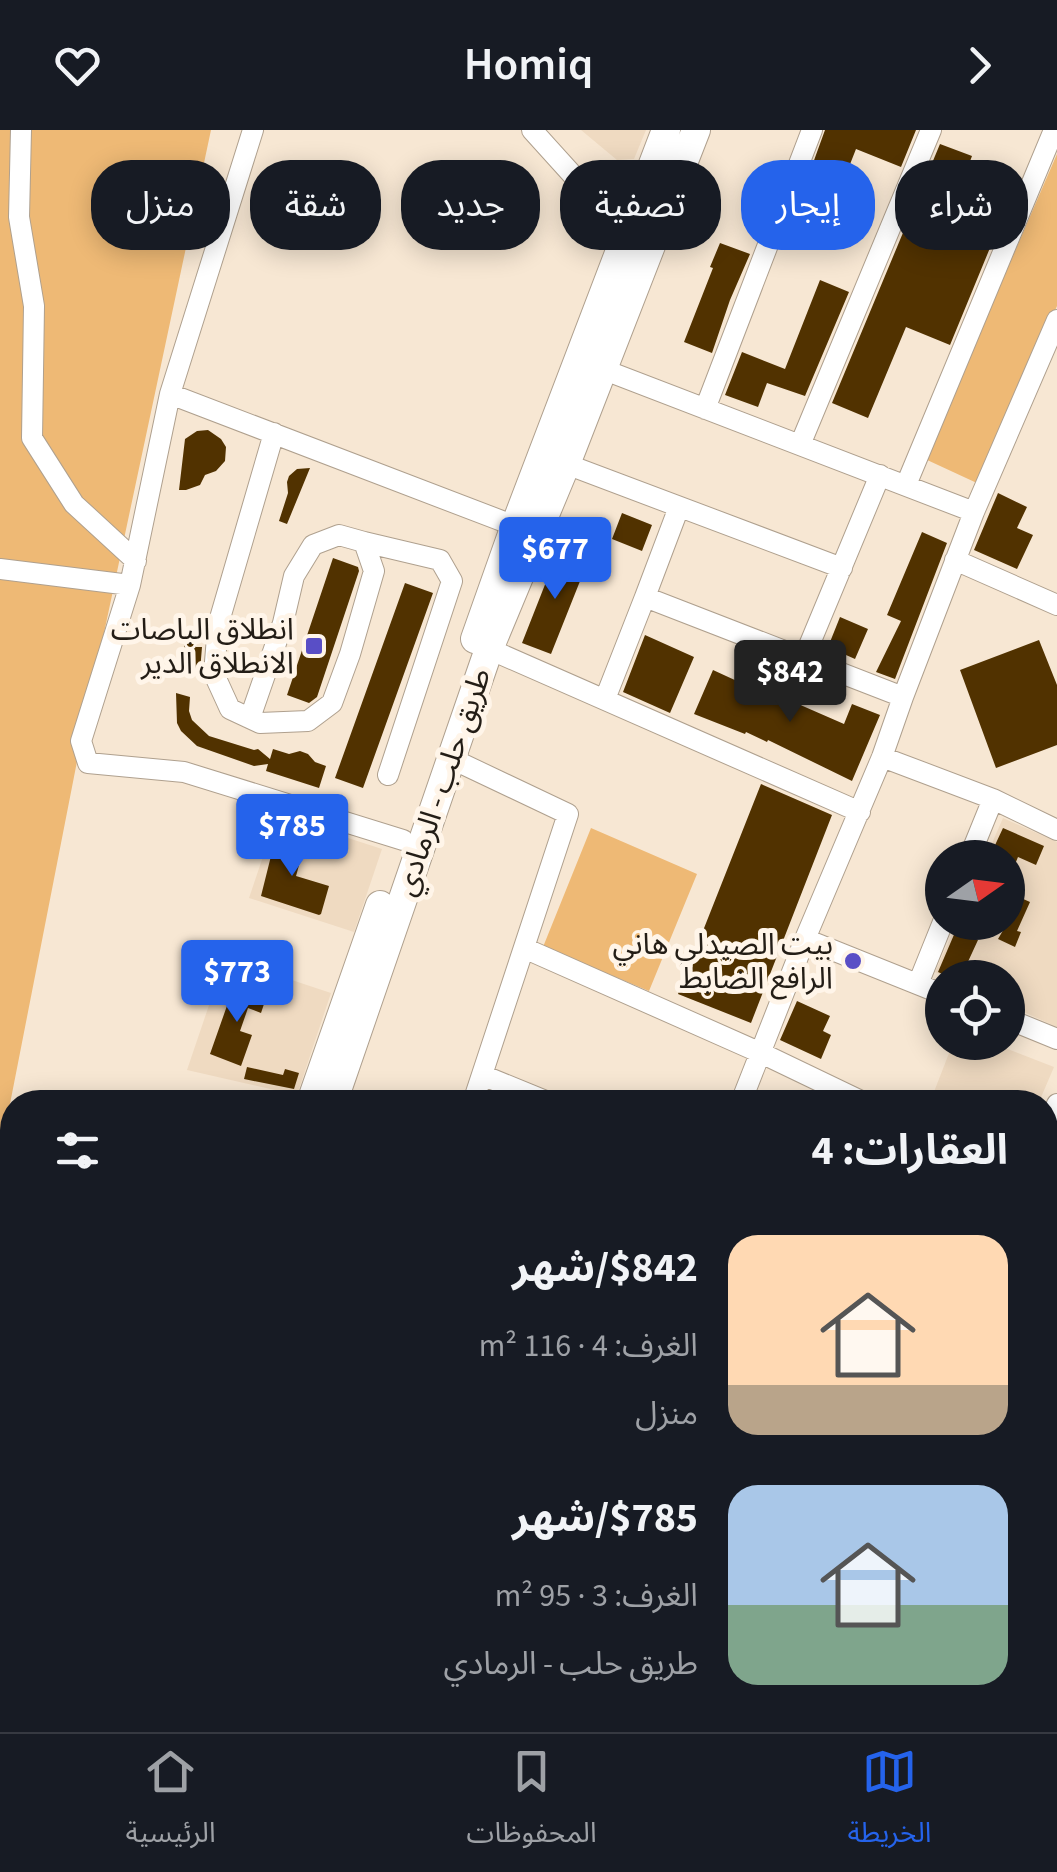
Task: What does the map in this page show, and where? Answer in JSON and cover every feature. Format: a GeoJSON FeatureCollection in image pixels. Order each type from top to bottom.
{"type":"FeatureCollection","features":[{"type":"Feature","properties":{"kind":"highway","name":"طريق حلب - الرمادي"},"geometry":{"type":"LineString","coordinates":[[654,160],[666,130]]}},
{"type":"Feature","properties":{"kind":"highway","name":"طريق حلب - الرمادي"},"geometry":{"type":"LineString","coordinates":[[337,1090],[489,649],[696,130]]}},
{"type":"Feature","properties":{"kind":"highway","name":"طريق حلب - الرمادي"},"geometry":{"type":"LineString","coordinates":[[316,1090],[515,526],[620,250]]}},
{"type":"Feature","properties":{"kind":"street"},"geometry":{"type":"LineString","coordinates":[[21,130],[19,217],[34,306],[32,438],[74,504],[136,560]]}},
{"type":"Feature","properties":{"kind":"street"},"geometry":{"type":"LineString","coordinates":[[252,130],[170,394],[130,585],[81,741],[88,763],[184,772],[403,840]]}},
{"type":"Feature","properties":{"kind":"street"},"geometry":{"type":"LineString","coordinates":[[532,130],[560,161]]}},
{"type":"Feature","properties":{"kind":"street"},"geometry":{"type":"LineString","coordinates":[[705,409],[812,130]]}},
{"type":"Feature","properties":{"kind":"street"},"geometry":{"type":"LineString","coordinates":[[800,445],[930,130]]}},
{"type":"Feature","properties":{"kind":"street"},"geometry":{"type":"LineString","coordinates":[[906,486],[1055,130]]}},
{"type":"Feature","properties":{"kind":"street"},"geometry":{"type":"LineString","coordinates":[[746,1090],[882,758],[974,512],[1057,320]]}},
{"type":"Feature","properties":{"kind":"street"},"geometry":{"type":"LineString","coordinates":[[602,369],[974,512]]}},
{"type":"Feature","properties":{"kind":"street"},"geometry":{"type":"LineString","coordinates":[[170,394],[515,526]]}},
{"type":"Feature","properties":{"kind":"street"},"geometry":{"type":"LineString","coordinates":[[274,433],[218,625],[214,674],[230,709],[260,724],[308,722],[332,703],[374,571],[364,542]]}},
{"type":"Feature","properties":{"kind":"street"},"geometry":{"type":"LineString","coordinates":[[566,464],[842,568]]}},
{"type":"Feature","properties":{"kind":"street"},"geometry":{"type":"LineString","coordinates":[[803,660],[880,476]]}},
{"type":"Feature","properties":{"kind":"street"},"geometry":{"type":"LineString","coordinates":[[605,699],[680,507]]}},
{"type":"Feature","properties":{"kind":"street"},"geometry":{"type":"LineString","coordinates":[[250,718],[283,623],[294,576],[313,545],[340,535],[440,560],[452,581],[388,775]]}},
{"type":"Feature","properties":{"kind":"street"},"geometry":{"type":"LineString","coordinates":[[955,560],[1055,598]]}},
{"type":"Feature","properties":{"kind":"street"},"geometry":{"type":"LineString","coordinates":[[0,569],[130,585]]}},
{"type":"Feature","properties":{"kind":"street"},"geometry":{"type":"LineString","coordinates":[[645,597],[903,697]]}},
{"type":"Feature","properties":{"kind":"street"},"geometry":{"type":"LineString","coordinates":[[489,649],[860,812]]}},
{"type":"Feature","properties":{"kind":"street"},"geometry":{"type":"LineString","coordinates":[[450,758],[568,814],[477,1090]]}},
{"type":"Feature","properties":{"kind":"street"},"geometry":{"type":"LineString","coordinates":[[882,758],[993,799],[1057,830]]}},
{"type":"Feature","properties":{"kind":"street"},"geometry":{"type":"LineString","coordinates":[[976,840],[993,799]]}},
{"type":"Feature","properties":{"kind":"street"},"geometry":{"type":"LineString","coordinates":[[806,939],[925,987]]}},
{"type":"Feature","properties":{"kind":"street"},"geometry":{"type":"LineString","coordinates":[[918,984],[936,940]]}},
{"type":"Feature","properties":{"kind":"street"},"geometry":{"type":"LineString","coordinates":[[524,948],[838,1090]]}},
{"type":"Feature","properties":{"kind":"street"},"geometry":{"type":"LineString","coordinates":[[1025,1027],[1057,1039]]}},
{"type":"Feature","properties":{"kind":"street"},"geometry":{"type":"LineString","coordinates":[[482,1075],[519,1090]]}},
{"type":"Feature","properties":{"kind":"shaded area"},"geometry":{"type":"Polygon","coordinates":[[[0,130],[211,130],[205,160],[91,160],[91,250],[185,250],[81,741],[13,1090],[0,1090],[0,130]]]}},
{"type":"Feature","properties":{"kind":"shaded area"},"geometry":{"type":"Polygon","coordinates":[[[581,130],[646,130],[634,159],[617,160],[581,130]]]}},
{"type":"Feature","properties":{"kind":"shaded area"},"geometry":{"type":"Polygon","coordinates":[[[1057,154],[1057,306],[979,484],[925,459],[1015,250],[1028,250],[1028,221],[1057,154]]]}},
{"type":"Feature","properties":{"kind":"shaded area"},"geometry":{"type":"Polygon","coordinates":[[[277,815],[382,849],[354,932],[249,898],[277,815]]]}},
{"type":"Feature","properties":{"kind":"shaded area"},"geometry":{"type":"Polygon","coordinates":[[[1003,818],[1057,842],[1057,1027],[1025,1013],[1025,960],[940,960],[949,940],[1025,940],[1025,840],[993,840],[1003,818]]]}},
{"type":"Feature","properties":{"kind":"shaded area"},"geometry":{"type":"Polygon","coordinates":[[[591,828],[697,874],[649,991],[543,947],[591,828]]]}},
{"type":"Feature","properties":{"kind":"shaded area"},"geometry":{"type":"Polygon","coordinates":[[[225,958],[331,993],[299,1090],[275,1090],[187,1070],[225,958]]]}},
{"type":"Feature","properties":{"kind":"shaded area"},"geometry":{"type":"Polygon","coordinates":[[[1025,1056],[1054,1067],[1044,1090],[935,1090],[946,1060],[1025,1060],[1025,1056]]]}},
{"type":"Feature","properties":{"kind":"building"},"geometry":{"type":"Polygon","coordinates":[[[825,130],[916,130],[904,160],[895,160],[895,165],[856,149],[852,160],[814,160],[825,130]]]}},
{"type":"Feature","properties":{"kind":"building"},"geometry":{"type":"Polygon","coordinates":[[[940,144],[972,156],[970,160],[933,160],[940,144]]]}},
{"type":"Feature","properties":{"kind":"building"},"geometry":{"type":"Polygon","coordinates":[[[721,243],[750,254],[712,353],[684,342],[713,268],[710,267],[721,243]]]}},
{"type":"Feature","properties":{"kind":"building"},"geometry":{"type":"Polygon","coordinates":[[[896,250],[989,250],[950,345],[906,327],[868,418],[832,403],[896,250]]]}},
{"type":"Feature","properties":{"kind":"building"},"geometry":{"type":"Polygon","coordinates":[[[820,280],[849,292],[805,396],[767,383],[758,407],[725,395],[742,352],[785,369],[820,280]]]}},
{"type":"Feature","properties":{"kind":"building"},"geometry":{"type":"Polygon","coordinates":[[[208,430],[226,447],[225,461],[216,471],[205,475],[200,485],[179,490],[185,439],[197,431],[208,430]]]}},
{"type":"Feature","properties":{"kind":"building"},"geometry":{"type":"Polygon","coordinates":[[[310,468],[287,524],[279,521],[289,476],[297,469],[310,468]]]}},
{"type":"Feature","properties":{"kind":"building"},"geometry":{"type":"Polygon","coordinates":[[[998,493],[1027,507],[1017,528],[1033,535],[1017,569],[974,550],[998,493]]]}},
{"type":"Feature","properties":{"kind":"building"},"geometry":{"type":"Polygon","coordinates":[[[622,513],[652,525],[642,551],[612,539],[622,513]]]}},
{"type":"Feature","properties":{"kind":"building"},"geometry":{"type":"Polygon","coordinates":[[[922,532],[947,543],[895,679],[876,672],[901,621],[887,615],[922,532]]]}},
{"type":"Feature","properties":{"kind":"building"},"geometry":{"type":"Polygon","coordinates":[[[559,549],[588,561],[551,654],[522,643],[559,549]]]}},
{"type":"Feature","properties":{"kind":"building"},"geometry":{"type":"Polygon","coordinates":[[[333,558],[358,567],[359,571],[317,697],[309,703],[287,695],[333,558]]]}},
{"type":"Feature","properties":{"kind":"building"},"geometry":{"type":"Polygon","coordinates":[[[405,583],[433,593],[363,788],[335,778],[405,583]]]}},
{"type":"Feature","properties":{"kind":"building"},"geometry":{"type":"Polygon","coordinates":[[[840,617],[868,629],[855,659],[828,647],[840,617]]]}},
{"type":"Feature","properties":{"kind":"building"},"geometry":{"type":"Polygon","coordinates":[[[645,635],[694,657],[670,713],[623,692],[645,635]]]}},
{"type":"Feature","properties":{"kind":"building"},"geometry":{"type":"Polygon","coordinates":[[[196,638],[196,647],[202,647],[200,671],[184,671],[184,639],[196,638]]]}},
{"type":"Feature","properties":{"kind":"building"},"geometry":{"type":"Polygon","coordinates":[[[1039,640],[1057,685],[1057,745],[996,768],[960,670],[1039,640]]]}},
{"type":"Feature","properties":{"kind":"building"},"geometry":{"type":"Polygon","coordinates":[[[713,670],[786,707],[789,700],[844,724],[852,704],[880,715],[852,781],[768,740],[694,714],[713,670]]]}},
{"type":"Feature","properties":{"kind":"building"},"geometry":{"type":"Polygon","coordinates":[[[176,693],[190,697],[192,720],[209,736],[258,749],[270,759],[273,749],[308,754],[326,766],[319,788],[266,771],[268,764],[254,766],[197,746],[177,723],[176,693]]]}},
{"type":"Feature","properties":{"kind":"building"},"geometry":{"type":"Polygon","coordinates":[[[761,784],[832,815],[751,1023],[678,994],[761,784]]]}},
{"type":"Feature","properties":{"kind":"building"},"geometry":{"type":"Polygon","coordinates":[[[1003,828],[1044,846],[1036,865],[1025,860],[1025,840],[997,840],[1003,828]]]}},
{"type":"Feature","properties":{"kind":"building"},"geometry":{"type":"Polygon","coordinates":[[[276,836],[305,844],[296,876],[329,886],[321,914],[261,896],[276,836]]]}},
{"type":"Feature","properties":{"kind":"building"},"geometry":{"type":"Polygon","coordinates":[[[952,940],[978,940],[969,960],[943,960],[952,940]]]}},
{"type":"Feature","properties":{"kind":"building"},"geometry":{"type":"Polygon","coordinates":[[[235,983],[267,995],[261,1013],[248,1008],[240,1031],[252,1035],[241,1066],[210,1054],[235,983]]]}},
{"type":"Feature","properties":{"kind":"building"},"geometry":{"type":"Polygon","coordinates":[[[797,1001],[830,1016],[823,1031],[831,1035],[821,1059],[780,1040],[797,1001]]]}},
{"type":"Feature","properties":{"kind":"building"},"geometry":{"type":"Polygon","coordinates":[[[247,1067],[283,1075],[285,1069],[299,1073],[294,1089],[244,1079],[247,1067]]]}},
{"type":"Feature","properties":{"kind":"place","name":"انطلاق الباصات الانطلاق الدير"},"geometry":{"type":"Point","coordinates":[314,646]}},
{"type":"Feature","properties":{"kind":"place","name":"بيت الصيدلي هاني الرافع الضابط"},"geometry":{"type":"Point","coordinates":[853,961]}}]}
